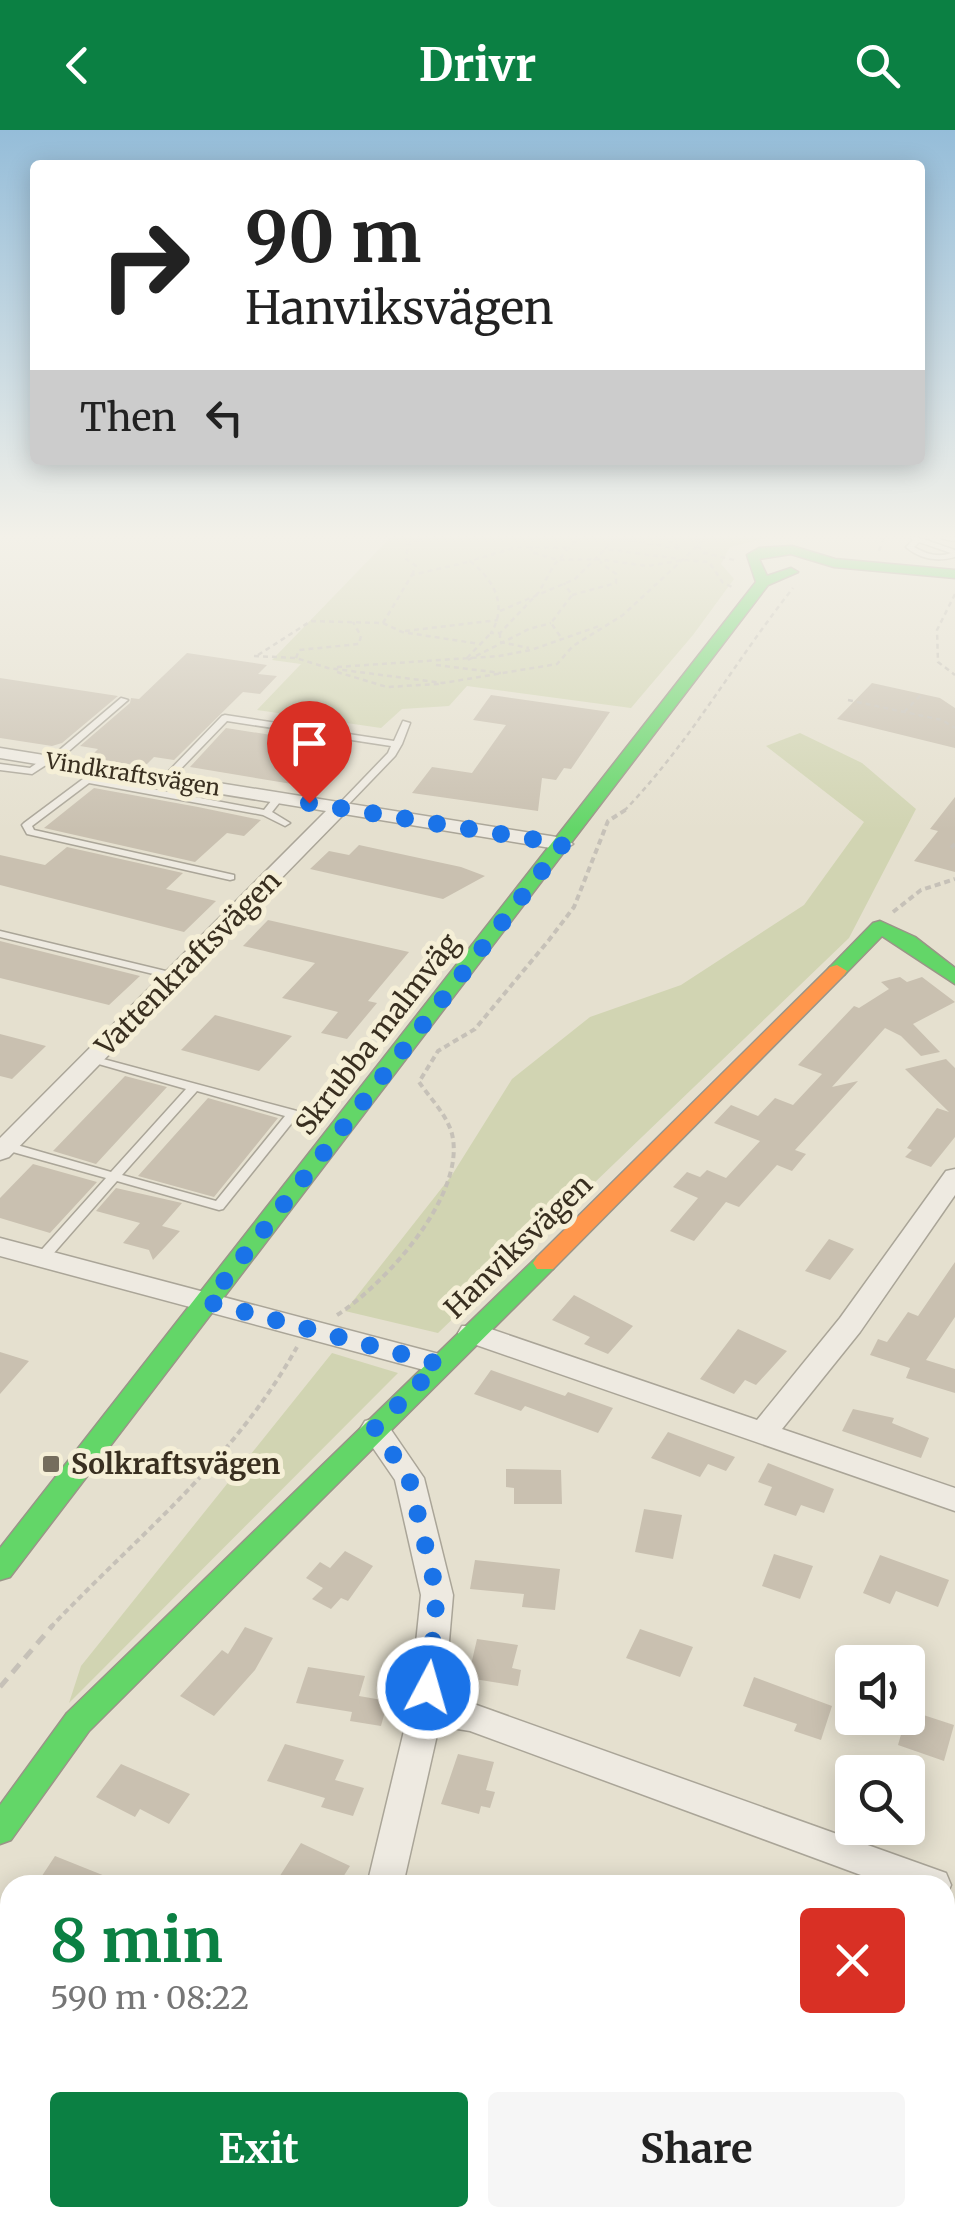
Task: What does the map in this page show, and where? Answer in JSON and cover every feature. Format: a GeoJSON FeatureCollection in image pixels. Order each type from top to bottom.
{"type":"FeatureCollection","features":[{"type":"Feature","properties":{"kind":"street","name":"Skrubba malmväg"},"geometry":{"type":"LineString","coordinates":[[0,1569],[563,844],[714,635]]}},
{"type":"Feature","properties":{"kind":"street","name":"Vindkraftsvägen"},"geometry":{"type":"LineString","coordinates":[[0,753],[93,774],[166,779],[272,806],[340,808],[563,844]]}},
{"type":"Feature","properties":{"kind":"street","name":"Vattenkraftsvägen"},"geometry":{"type":"LineString","coordinates":[[3,1149],[340,808]]}},
{"type":"Feature","properties":{"kind":"street"},"geometry":{"type":"LineString","coordinates":[[880,927],[908,941],[955,978]]}},
{"type":"Feature","properties":{"kind":"street","name":"Hanviksvägen"},"geometry":{"type":"LineString","coordinates":[[0,1830],[78,1722],[734,1077],[880,927]]}},
{"type":"Feature","properties":{"kind":"street"},"geometry":{"type":"LineString","coordinates":[[764,1433],[850,1325],[955,1177]]}},
{"type":"Feature","properties":{"kind":"street"},"geometry":{"type":"LineString","coordinates":[[0,1247],[439,1364]]}},
{"type":"Feature","properties":{"kind":"street"},"geometry":{"type":"LineString","coordinates":[[472,1333],[955,1500]]}},
{"type":"Feature","properties":{"kind":"street"},"geometry":{"type":"LineString","coordinates":[[375,1428],[409,1478],[437,1594],[426,1710],[388,1875]]}},
{"type":"Feature","properties":{"kind":"street"},"geometry":{"type":"LineString","coordinates":[[426,1710],[471,1717],[906,1875]]}},
{"type":"Feature","properties":{"kind":"lane"},"geometry":{"type":"LineString","coordinates":[[21,784],[124,700]]}},
{"type":"Feature","properties":{"kind":"lane"},"geometry":{"type":"LineString","coordinates":[[166,779],[225,718],[398,744]]}},
{"type":"Feature","properties":{"kind":"lane","name":"Vattenkraftsvägen"},"geometry":{"type":"LineString","coordinates":[[340,808],[398,744],[406,723]]}},
{"type":"Feature","properties":{"kind":"lane"},"geometry":{"type":"LineString","coordinates":[[0,767],[44,764]]}},
{"type":"Feature","properties":{"kind":"lane"},"geometry":{"type":"LineString","coordinates":[[93,774],[272,806],[285,823]]}},
{"type":"Feature","properties":{"kind":"lane","name":"Vindkraftsvägen"},"geometry":{"type":"LineString","coordinates":[[93,774],[27,826],[30,832],[230,877]]}},
{"type":"Feature","properties":{"kind":"lane"},"geometry":{"type":"LineString","coordinates":[[0,934],[174,976]]}},
{"type":"Feature","properties":{"kind":"lane"},"geometry":{"type":"LineString","coordinates":[[3,1149],[219,1206],[293,1114],[92,1058]]}},
{"type":"Feature","properties":{"kind":"lane"},"geometry":{"type":"LineString","coordinates":[[41,1258],[194,1087]]}},
{"type":"Feature","properties":{"kind":"path"},"geometry":{"type":"LineString","coordinates":[[289,635],[278,646],[254,656],[296,658],[392,690],[418,690],[557,664],[573,646],[591,635]]}},
{"type":"Feature","properties":{"kind":"path"},"geometry":{"type":"LineString","coordinates":[[296,658],[300,650],[359,644],[360,635]]}},
{"type":"Feature","properties":{"kind":"path"},"geometry":{"type":"LineString","coordinates":[[421,635],[480,644]]}},
{"type":"Feature","properties":{"kind":"path"},"geometry":{"type":"LineString","coordinates":[[464,662],[488,635]]}},
{"type":"Feature","properties":{"kind":"path"},"geometry":{"type":"LineString","coordinates":[[500,635],[500,642]]}},
{"type":"Feature","properties":{"kind":"path"},"geometry":{"type":"LineString","coordinates":[[464,662],[518,635]]}},
{"type":"Feature","properties":{"kind":"path"},"geometry":{"type":"LineString","coordinates":[[328,668],[464,662],[534,648],[564,635]]}},
{"type":"Feature","properties":{"kind":"path"},"geometry":{"type":"LineString","coordinates":[[0,1686],[20,1659],[146,1535],[250,1422],[306,1328],[345,1311],[383,1281],[416,1236],[452,1174],[453,1136],[419,1082],[438,1051],[475,1029],[574,907],[608,821],[626,810],[712,704],[756,635]]}},
{"type":"Feature","properties":{"kind":"path"},"geometry":{"type":"LineString","coordinates":[[937,635],[938,662],[955,674]]}},
{"type":"Feature","properties":{"kind":"path"},"geometry":{"type":"LineString","coordinates":[[500,642],[534,648]]}},
{"type":"Feature","properties":{"kind":"path"},"geometry":{"type":"LineString","coordinates":[[423,663],[515,674]]}},
{"type":"Feature","properties":{"kind":"path"},"geometry":{"type":"LineString","coordinates":[[328,668],[443,683]]}},
{"type":"Feature","properties":{"kind":"path"},"geometry":{"type":"LineString","coordinates":[[904,712],[921,695]]}},
{"type":"Feature","properties":{"kind":"path"},"geometry":{"type":"LineString","coordinates":[[848,700],[877,704],[955,728]]}},
{"type":"Feature","properties":{"kind":"path"},"geometry":{"type":"LineString","coordinates":[[864,710],[869,704]]}},
{"type":"Feature","properties":{"kind":"path"},"geometry":{"type":"LineString","coordinates":[[922,725],[928,718]]}},
{"type":"Feature","properties":{"kind":"path"},"geometry":{"type":"LineString","coordinates":[[880,927],[905,897],[955,879]]}},
{"type":"Feature","properties":{"kind":"green space"},"geometry":{"type":"Polygon","coordinates":[[[296,635],[693,635],[631,708],[467,686],[449,706],[402,709],[381,728],[257,710],[301,664],[272,660],[296,635]]]}},
{"type":"Feature","properties":{"kind":"green space"},"geometry":{"type":"Polygon","coordinates":[[[800,733],[862,763],[916,809],[849,938],[438,1333],[345,1311],[452,1175],[512,1079],[590,1017],[681,985],[804,905],[864,822],[766,746],[800,733]]]}},
{"type":"Feature","properties":{"kind":"green space"},"geometry":{"type":"Polygon","coordinates":[[[332,1353],[398,1373],[69,1703],[81,1666],[332,1353]]]}},
{"type":"Feature","properties":{"kind":"building"},"geometry":{"type":"Polygon","coordinates":[[[187,653],[267,665],[258,674],[277,676],[260,694],[243,692],[174,760],[154,757],[144,767],[89,758],[98,749],[80,746],[131,698],[139,699],[187,653]]]}},
{"type":"Feature","properties":{"kind":"building"},"geometry":{"type":"Polygon","coordinates":[[[0,678],[118,696],[62,743],[52,746],[0,738],[0,678]]]}},
{"type":"Feature","properties":{"kind":"building"},"geometry":{"type":"Polygon","coordinates":[[[872,683],[940,698],[955,708],[955,748],[837,719],[872,683]]]}},
{"type":"Feature","properties":{"kind":"building"},"geometry":{"type":"Polygon","coordinates":[[[491,695],[610,712],[571,769],[564,768],[556,780],[542,778],[538,811],[412,793],[432,767],[472,773],[506,725],[473,720],[491,695]]]}},
{"type":"Feature","properties":{"kind":"building"},"geometry":{"type":"Polygon","coordinates":[[[226,728],[348,747],[319,780],[298,785],[190,767],[226,728]]]}},
{"type":"Feature","properties":{"kind":"building"},"geometry":{"type":"Polygon","coordinates":[[[94,788],[261,820],[244,836],[227,833],[195,862],[44,828],[94,788]]]}},
{"type":"Feature","properties":{"kind":"building"},"geometry":{"type":"Polygon","coordinates":[[[955,797],[955,872],[914,861],[938,831],[930,829],[955,797]]]}},
{"type":"Feature","properties":{"kind":"building"},"geometry":{"type":"Polygon","coordinates":[[[359,845],[461,867],[485,876],[443,899],[310,869],[329,851],[349,855],[359,845]]]}},
{"type":"Feature","properties":{"kind":"building"},"geometry":{"type":"Polygon","coordinates":[[[67,847],[183,873],[166,889],[216,901],[184,932],[0,885],[0,855],[45,865],[67,847]]]}},
{"type":"Feature","properties":{"kind":"building"},"geometry":{"type":"Polygon","coordinates":[[[268,920],[409,952],[368,1001],[377,1003],[347,1039],[321,1033],[338,1012],[282,998],[315,963],[243,946],[268,920]]]}},
{"type":"Feature","properties":{"kind":"building"},"geometry":{"type":"Polygon","coordinates":[[[0,941],[140,976],[109,1005],[0,978],[0,941]]]}},
{"type":"Feature","properties":{"kind":"building"},"geometry":{"type":"Polygon","coordinates":[[[900,977],[907,982],[922,977],[955,1002],[913,1024],[940,1052],[921,1056],[901,1036],[885,1028],[832,1087],[858,1081],[795,1150],[806,1154],[792,1171],[777,1165],[739,1207],[726,1202],[694,1241],[670,1231],[698,1198],[673,1187],[687,1172],[700,1177],[707,1170],[726,1178],[760,1141],[714,1123],[731,1105],[758,1116],[775,1098],[793,1105],[822,1074],[798,1065],[854,1006],[859,1008],[889,989],[881,982],[900,977]]]}},
{"type":"Feature","properties":{"kind":"building"},"geometry":{"type":"Polygon","coordinates":[[[215,1015],[292,1036],[259,1071],[181,1050],[215,1015]]]}},
{"type":"Feature","properties":{"kind":"building"},"geometry":{"type":"Polygon","coordinates":[[[0,1034],[46,1046],[12,1079],[0,1076],[0,1034]]]}},
{"type":"Feature","properties":{"kind":"building"},"geometry":{"type":"Polygon","coordinates":[[[946,1059],[955,1068],[955,1137],[931,1167],[905,1157],[912,1150],[907,1148],[937,1108],[949,1112],[905,1069],[946,1059]]]}},
{"type":"Feature","properties":{"kind":"building"},"geometry":{"type":"Polygon","coordinates":[[[125,1076],[167,1087],[96,1164],[53,1151],[125,1076]]]}},
{"type":"Feature","properties":{"kind":"building"},"geometry":{"type":"Polygon","coordinates":[[[208,1098],[278,1118],[214,1197],[138,1176],[208,1098]]]}},
{"type":"Feature","properties":{"kind":"building"},"geometry":{"type":"Polygon","coordinates":[[[33,1164],[97,1182],[50,1233],[0,1218],[0,1198],[33,1164]]]}},
{"type":"Feature","properties":{"kind":"building"},"geometry":{"type":"Polygon","coordinates":[[[116,1188],[182,1203],[162,1226],[180,1231],[153,1260],[149,1250],[123,1243],[140,1223],[96,1211],[116,1188]]]}},
{"type":"Feature","properties":{"kind":"building"},"geometry":{"type":"Polygon","coordinates":[[[829,1239],[854,1249],[830,1280],[805,1271],[829,1239]]]}},
{"type":"Feature","properties":{"kind":"building"},"geometry":{"type":"Polygon","coordinates":[[[955,1262],[955,1317],[926,1360],[955,1369],[955,1393],[906,1378],[910,1368],[870,1355],[878,1339],[887,1342],[908,1312],[918,1316],[955,1262]]]}},
{"type":"Feature","properties":{"kind":"building"},"geometry":{"type":"Polygon","coordinates":[[[574,1295],[633,1326],[608,1354],[584,1344],[590,1337],[552,1320],[574,1295]]]}},
{"type":"Feature","properties":{"kind":"building"},"geometry":{"type":"Polygon","coordinates":[[[738,1329],[787,1351],[756,1385],[745,1380],[734,1394],[700,1379],[738,1329]]]}},
{"type":"Feature","properties":{"kind":"building"},"geometry":{"type":"Polygon","coordinates":[[[0,1352],[29,1361],[0,1394],[0,1352]]]}},
{"type":"Feature","properties":{"kind":"building"},"geometry":{"type":"Polygon","coordinates":[[[491,1370],[613,1408],[598,1433],[525,1406],[521,1411],[474,1394],[491,1370]]]}},
{"type":"Feature","properties":{"kind":"building"},"geometry":{"type":"Polygon","coordinates":[[[853,1409],[894,1418],[892,1423],[929,1438],[921,1458],[842,1431],[853,1409]]]}},
{"type":"Feature","properties":{"kind":"building"},"geometry":{"type":"Polygon","coordinates":[[[668,1432],[735,1457],[726,1471],[708,1464],[700,1477],[651,1458],[668,1432]]]}},
{"type":"Feature","properties":{"kind":"building"},"geometry":{"type":"Polygon","coordinates":[[[768,1463],[834,1489],[824,1513],[801,1505],[796,1516],[764,1505],[772,1487],[758,1482],[768,1463]]]}},
{"type":"Feature","properties":{"kind":"building"},"geometry":{"type":"Polygon","coordinates":[[[506,1469],[561,1470],[562,1504],[514,1504],[514,1488],[506,1487],[506,1469]]]}},
{"type":"Feature","properties":{"kind":"building"},"geometry":{"type":"Polygon","coordinates":[[[644,1509],[682,1515],[673,1559],[635,1552],[644,1509]]]}},
{"type":"Feature","properties":{"kind":"building"},"geometry":{"type":"Polygon","coordinates":[[[345,1551],[373,1566],[348,1601],[341,1598],[331,1609],[312,1599],[323,1588],[306,1578],[320,1562],[330,1568],[345,1551]]]}},
{"type":"Feature","properties":{"kind":"building"},"geometry":{"type":"Polygon","coordinates":[[[774,1554],[813,1566],[800,1599],[762,1586],[774,1554]]]}},
{"type":"Feature","properties":{"kind":"building"},"geometry":{"type":"Polygon","coordinates":[[[880,1555],[949,1580],[938,1607],[896,1591],[890,1604],[863,1593],[880,1555]]]}},
{"type":"Feature","properties":{"kind":"building"},"geometry":{"type":"Polygon","coordinates":[[[475,1560],[560,1569],[555,1610],[522,1607],[524,1594],[470,1589],[475,1560]]]}},
{"type":"Feature","properties":{"kind":"building"},"geometry":{"type":"Polygon","coordinates":[[[245,1627],[273,1638],[255,1670],[214,1716],[180,1696],[222,1650],[228,1654],[245,1627]]]}},
{"type":"Feature","properties":{"kind":"building"},"geometry":{"type":"Polygon","coordinates":[[[640,1629],[693,1647],[680,1677],[626,1658],[640,1629]]]}},
{"type":"Feature","properties":{"kind":"building"},"geometry":{"type":"Polygon","coordinates":[[[477,1639],[518,1645],[512,1668],[521,1670],[518,1686],[468,1678],[477,1639]]]}},
{"type":"Feature","properties":{"kind":"building"},"geometry":{"type":"Polygon","coordinates":[[[308,1667],[365,1676],[359,1696],[388,1701],[381,1726],[350,1721],[352,1712],[296,1703],[308,1667]]]}},
{"type":"Feature","properties":{"kind":"building"},"geometry":{"type":"Polygon","coordinates":[[[754,1677],[832,1706],[821,1740],[794,1731],[797,1724],[743,1706],[754,1677]]]}},
{"type":"Feature","properties":{"kind":"building"},"geometry":{"type":"Polygon","coordinates":[[[925,1716],[954,1725],[944,1761],[898,1745],[901,1735],[925,1735],[925,1716]]]}},
{"type":"Feature","properties":{"kind":"building"},"geometry":{"type":"Polygon","coordinates":[[[285,1744],[344,1760],[335,1780],[364,1788],[353,1816],[321,1807],[325,1798],[267,1781],[285,1744]]]}},
{"type":"Feature","properties":{"kind":"building"},"geometry":{"type":"Polygon","coordinates":[[[458,1754],[494,1762],[486,1790],[495,1792],[490,1808],[481,1806],[479,1814],[441,1804],[458,1754]]]}},
{"type":"Feature","properties":{"kind":"building"},"geometry":{"type":"Polygon","coordinates":[[[121,1764],[190,1794],[169,1824],[140,1809],[135,1817],[96,1797],[121,1764]]]}},
{"type":"Feature","properties":{"kind":"building"},"geometry":{"type":"Polygon","coordinates":[[[301,1843],[350,1866],[344,1875],[280,1875],[301,1843]]]}},
{"type":"Feature","properties":{"kind":"building"},"geometry":{"type":"Polygon","coordinates":[[[55,1856],[102,1875],[43,1875],[55,1856]]]}},
{"type":"Feature","properties":{"kind":"traffic: fast"},"geometry":{"type":"LineString","coordinates":[[0,1569],[722,635]]}},
{"type":"Feature","properties":{"kind":"traffic: fast"},"geometry":{"type":"LineString","coordinates":[[837,971],[880,927],[908,941],[955,978]]}},
{"type":"Feature","properties":{"kind":"traffic: fast"},"geometry":{"type":"LineString","coordinates":[[0,1830],[78,1722],[545,1263]]}},
{"type":"Feature","properties":{"kind":"traffic: slow"},"geometry":{"type":"LineString","coordinates":[[545,1263],[837,971]]}},
{"type":"Feature","properties":{"kind":"place","name":"Solkraftsvägen"},"geometry":{"type":"Point","coordinates":[51,1464]}},
{"type":"Feature","properties":{"kind":"route"},"geometry":{"type":"LineString","coordinates":[[309,803],[563,844],[208,1302],[439,1364],[375,1428],[409,1478],[437,1594],[428,1688]]}}]}
